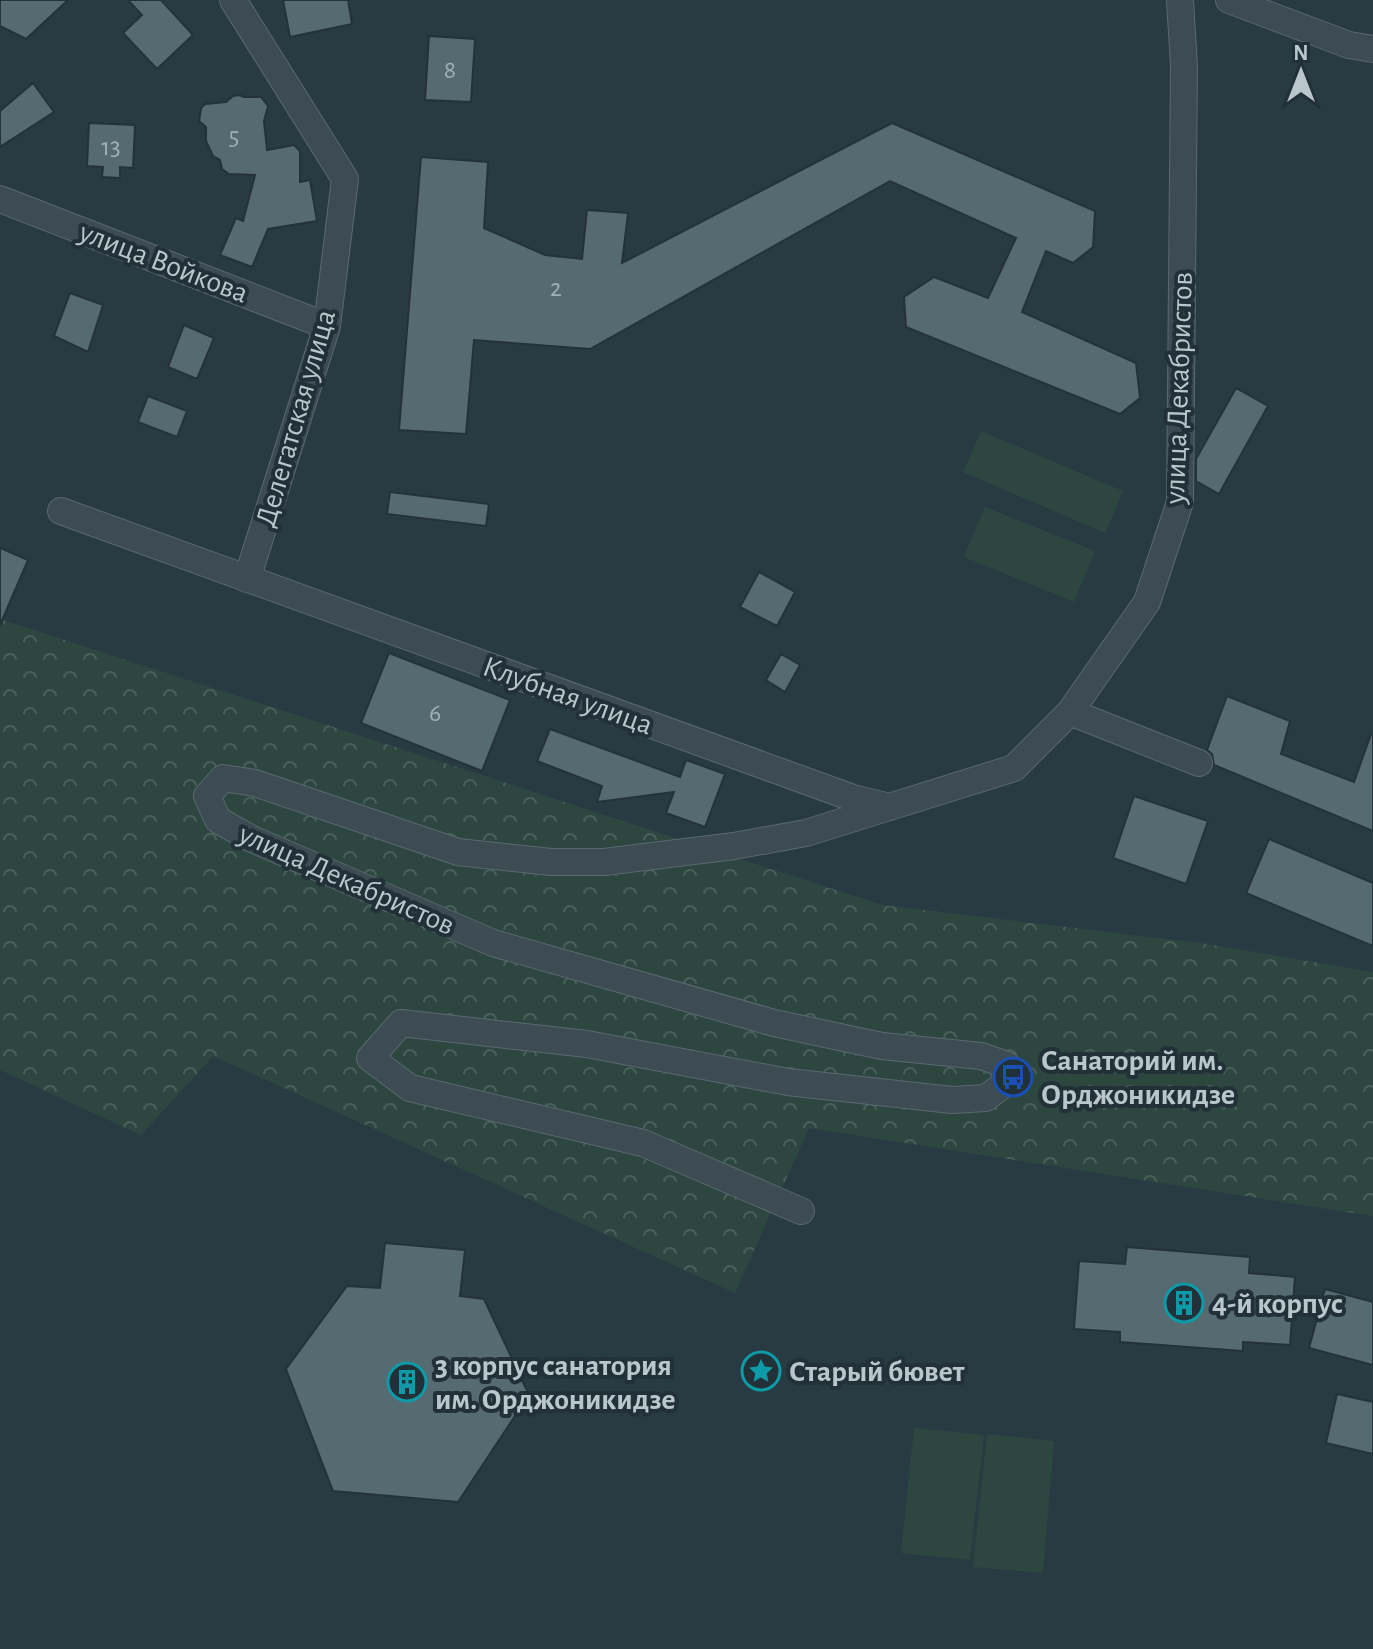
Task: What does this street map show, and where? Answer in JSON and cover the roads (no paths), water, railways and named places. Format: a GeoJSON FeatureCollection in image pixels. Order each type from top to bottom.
{"type":"FeatureCollection","features":[{"type":"Feature","properties":{"kind":"street","name":"Делегатская улица"},"geometry":{"type":"LineString","coordinates":[[233,0],[345,179],[327,326],[247,579]]}},
{"type":"Feature","properties":{"kind":"street","name":"улица Декабристов"},"geometry":{"type":"LineString","coordinates":[[801,1211],[643,1143],[410,1088],[370,1058],[401,1023],[587,1044],[788,1082],[952,1100],[986,1098],[1003,1085],[1007,1065],[981,1056],[882,1046],[774,1023],[493,943],[252,839],[218,820],[207,796],[223,778],[255,783],[458,852],[551,862],[604,862],[734,846],[806,833],[1014,768],[1070,712],[1147,602],[1180,502],[1184,35],[1180,0]]}},
{"type":"Feature","properties":{"kind":"street"},"geometry":{"type":"LineString","coordinates":[[1229,0],[1349,45],[1373,49]]}},
{"type":"Feature","properties":{"kind":"street","name":"улица Войкова"},"geometry":{"type":"LineString","coordinates":[[0,199],[327,326]]}},
{"type":"Feature","properties":{"kind":"street","name":"Клубная улица"},"geometry":{"type":"LineString","coordinates":[[61,511],[853,798],[890,807]]}},
{"type":"Feature","properties":{"kind":"street"},"geometry":{"type":"LineString","coordinates":[[1070,712],[1199,763]]}},
{"type":"Feature","properties":{"kind":"place","name":"Санаторий им. Орджоникидзе"},"geometry":{"type":"Point","coordinates":[1013,1077]}},
{"type":"Feature","properties":{"kind":"place","name":"4-й корпус"},"geometry":{"type":"Point","coordinates":[1184,1303]}},
{"type":"Feature","properties":{"kind":"place","name":"Старый бювет"},"geometry":{"type":"Point","coordinates":[761,1371]}},
{"type":"Feature","properties":{"kind":"place","name":"3 корпус санатория им. Орджоникидзе"},"geometry":{"type":"Point","coordinates":[407,1382]}}]}
